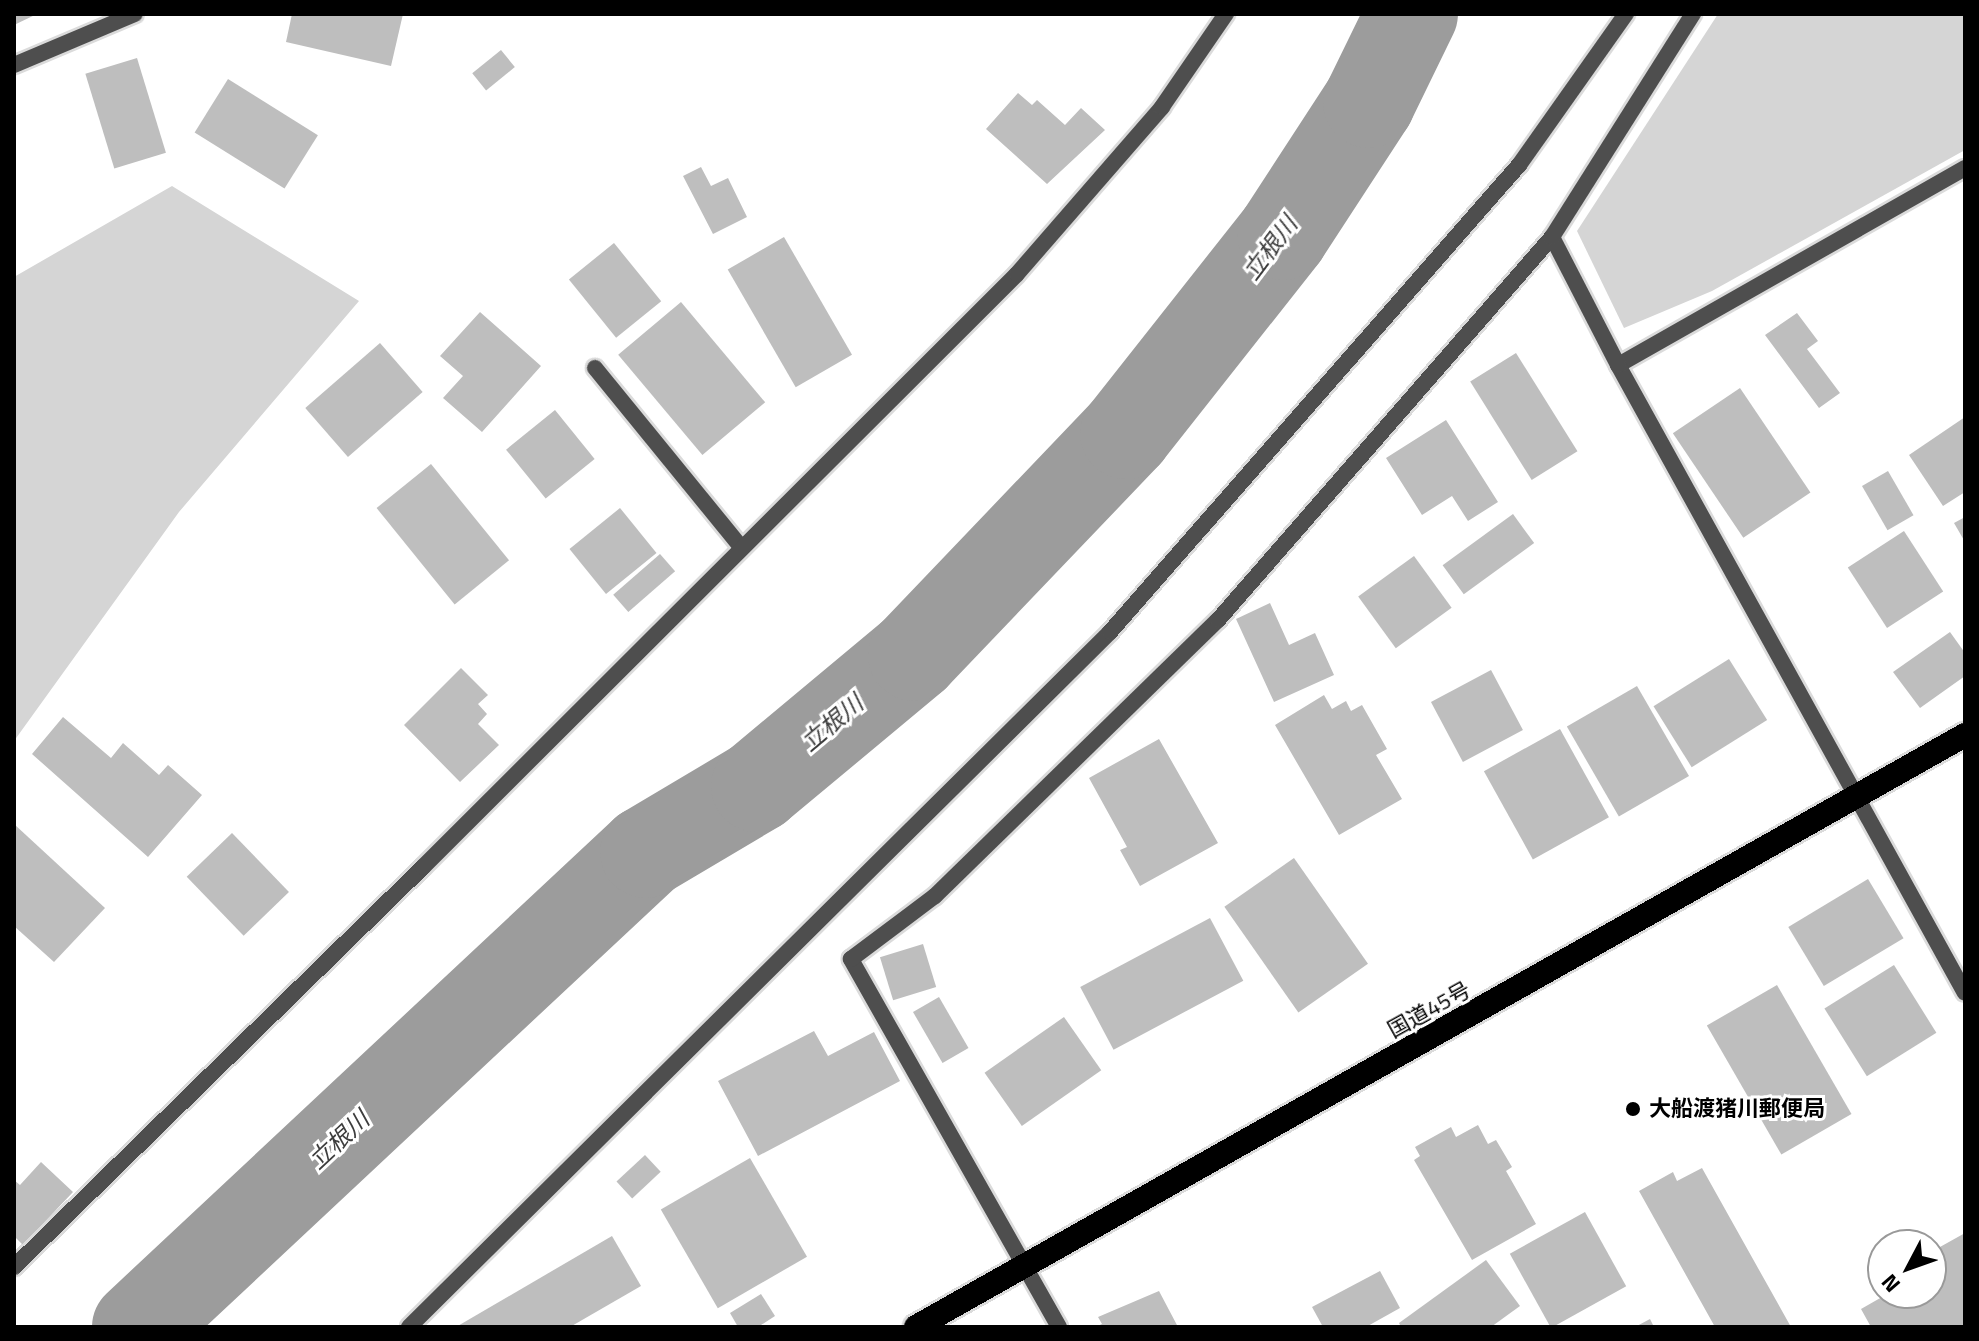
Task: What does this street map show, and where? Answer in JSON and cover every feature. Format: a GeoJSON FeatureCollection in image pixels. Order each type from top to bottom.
{"type":"FeatureCollection","features":[{"type":"Feature","properties":{"kind":"highway","name":"国道45号"},"geometry":{"type":"LineString","coordinates":[[916,1327],[1857,799],[1965,735]]}},
{"type":"Feature","properties":{"kind":"street"},"geometry":{"type":"LineString","coordinates":[[14,65],[135,14]]}},
{"type":"Feature","properties":{"kind":"street"},"geometry":{"type":"LineString","coordinates":[[14,1267],[1017,274],[1162,107],[1226,14]]}},
{"type":"Feature","properties":{"kind":"street"},"geometry":{"type":"LineString","coordinates":[[409,1327],[1110,632],[1519,165],[1626,14]]}},
{"type":"Feature","properties":{"kind":"street"},"geometry":{"type":"LineString","coordinates":[[1059,1327],[851,959],[935,896],[1218,620],[1552,237],[1693,14]]}},
{"type":"Feature","properties":{"kind":"street"},"geometry":{"type":"LineString","coordinates":[[1618,365],[1965,168]]}},
{"type":"Feature","properties":{"kind":"street"},"geometry":{"type":"LineString","coordinates":[[1552,237],[1618,365],[1965,993]]}},
{"type":"Feature","properties":{"kind":"street"},"geometry":{"type":"LineString","coordinates":[[595,368],[742,548]]}},
{"type":"Feature","properties":{"kind":"shaded area"},"geometry":{"type":"Polygon","coordinates":[[[1718,14],[1965,14],[1965,150],[1712,291],[1624,328],[1577,231],[1718,14]]]}},
{"type":"Feature","properties":{"kind":"shaded area"},"geometry":{"type":"Polygon","coordinates":[[[172,186],[359,301],[179,512],[14,741],[14,277],[172,186]]]}},
{"type":"Feature","properties":{"kind":"building"},"geometry":{"type":"Polygon","coordinates":[[[14,14],[37,14],[14,25],[14,14]]]}},
{"type":"Feature","properties":{"kind":"building"},"geometry":{"type":"Polygon","coordinates":[[[292,14],[403,14],[391,66],[286,42],[292,14]]]}},
{"type":"Feature","properties":{"kind":"building"},"geometry":{"type":"Polygon","coordinates":[[[501,50],[515,67],[486,90],[472,73],[501,50]]]}},
{"type":"Feature","properties":{"kind":"building"},"geometry":{"type":"Polygon","coordinates":[[[137,58],[166,153],[114,168],[85,74],[137,58]]]}},
{"type":"Feature","properties":{"kind":"building"},"geometry":{"type":"Polygon","coordinates":[[[228,79],[318,135],[285,189],[195,132],[228,79]]]}},
{"type":"Feature","properties":{"kind":"building"},"geometry":{"type":"Polygon","coordinates":[[[1018,93],[1032,105],[1037,100],[1065,125],[1081,108],[1105,130],[1047,184],[986,129],[1018,93]]]}},
{"type":"Feature","properties":{"kind":"building"},"geometry":{"type":"Polygon","coordinates":[[[701,167],[711,186],[728,178],[747,217],[713,234],[683,176],[701,167]]]}},
{"type":"Feature","properties":{"kind":"building"},"geometry":{"type":"Polygon","coordinates":[[[784,237],[852,355],[796,387],[728,270],[784,237]]]}},
{"type":"Feature","properties":{"kind":"building"},"geometry":{"type":"Polygon","coordinates":[[[614,243],[661,301],[616,338],[569,280],[614,243]]]}},
{"type":"Feature","properties":{"kind":"building"},"geometry":{"type":"Polygon","coordinates":[[[681,302],[765,402],[702,455],[618,355],[681,302]]]}},
{"type":"Feature","properties":{"kind":"building"},"geometry":{"type":"Polygon","coordinates":[[[480,312],[541,366],[482,432],[443,398],[463,376],[440,356],[480,312]]]}},
{"type":"Feature","properties":{"kind":"building"},"geometry":{"type":"Polygon","coordinates":[[[1797,313],[1818,341],[1807,349],[1840,393],[1819,408],[1765,335],[1797,313]]]}},
{"type":"Feature","properties":{"kind":"building"},"geometry":{"type":"Polygon","coordinates":[[[380,343],[423,392],[348,457],[305,408],[380,343]]]}},
{"type":"Feature","properties":{"kind":"building"},"geometry":{"type":"Polygon","coordinates":[[[1516,353],[1577,451],[1532,480],[1470,382],[1516,353]]]}},
{"type":"Feature","properties":{"kind":"building"},"geometry":{"type":"Polygon","coordinates":[[[1740,388],[1810,492],[1743,538],[1673,433],[1740,388]]]}},
{"type":"Feature","properties":{"kind":"building"},"geometry":{"type":"Polygon","coordinates":[[[555,410],[595,459],[546,499],[506,450],[555,410]]]}},
{"type":"Feature","properties":{"kind":"building"},"geometry":{"type":"Polygon","coordinates":[[[1965,417],[1965,492],[1943,506],[1909,455],[1965,417]]]}},
{"type":"Feature","properties":{"kind":"building"},"geometry":{"type":"Polygon","coordinates":[[[1446,420],[1498,502],[1468,521],[1452,496],[1422,515],[1386,458],[1446,420]]]}},
{"type":"Feature","properties":{"kind":"building"},"geometry":{"type":"Polygon","coordinates":[[[431,464],[509,560],[455,604],[377,508],[431,464]]]}},
{"type":"Feature","properties":{"kind":"building"},"geometry":{"type":"Polygon","coordinates":[[[1888,471],[1914,515],[1888,530],[1862,486],[1888,471]]]}},
{"type":"Feature","properties":{"kind":"building"},"geometry":{"type":"Polygon","coordinates":[[[620,508],[657,553],[606,594],[569,549],[620,508]]]}},
{"type":"Feature","properties":{"kind":"building"},"geometry":{"type":"Polygon","coordinates":[[[1513,514],[1534,543],[1464,594],[1443,565],[1513,514]]]}},
{"type":"Feature","properties":{"kind":"building"},"geometry":{"type":"Polygon","coordinates":[[[1965,517],[1965,542],[1954,523],[1965,517]]]}},
{"type":"Feature","properties":{"kind":"building"},"geometry":{"type":"Polygon","coordinates":[[[1904,531],[1943,591],[1887,628],[1848,567],[1904,531]]]}},
{"type":"Feature","properties":{"kind":"building"},"geometry":{"type":"Polygon","coordinates":[[[660,554],[675,571],[628,612],[613,595],[660,554]]]}},
{"type":"Feature","properties":{"kind":"building"},"geometry":{"type":"Polygon","coordinates":[[[1414,556],[1452,608],[1396,648],[1358,597],[1414,556]]]}},
{"type":"Feature","properties":{"kind":"building"},"geometry":{"type":"Polygon","coordinates":[[[1270,603],[1289,645],[1315,633],[1334,675],[1274,702],[1236,619],[1270,603]]]}},
{"type":"Feature","properties":{"kind":"building"},"geometry":{"type":"Polygon","coordinates":[[[1950,632],[1965,653],[1965,676],[1920,708],[1893,672],[1950,632]]]}},
{"type":"Feature","properties":{"kind":"building"},"geometry":{"type":"Polygon","coordinates":[[[1729,659],[1767,720],[1692,767],[1654,706],[1729,659]]]}},
{"type":"Feature","properties":{"kind":"building"},"geometry":{"type":"Polygon","coordinates":[[[461,668],[488,695],[478,704],[487,714],[478,724],[499,745],[460,782],[404,725],[461,668]]]}},
{"type":"Feature","properties":{"kind":"building"},"geometry":{"type":"Polygon","coordinates":[[[1491,670],[1523,730],[1463,762],[1431,702],[1491,670]]]}},
{"type":"Feature","properties":{"kind":"building"},"geometry":{"type":"Polygon","coordinates":[[[1637,686],[1689,776],[1619,817],[1567,726],[1637,686]]]}},
{"type":"Feature","properties":{"kind":"building"},"geometry":{"type":"Polygon","coordinates":[[[1324,695],[1332,709],[1346,701],[1351,711],[1362,705],[1387,749],[1376,755],[1402,799],[1339,835],[1275,725],[1324,695]]]}},
{"type":"Feature","properties":{"kind":"building"},"geometry":{"type":"Polygon","coordinates":[[[63,717],[111,758],[123,743],[159,775],[168,765],[202,795],[148,857],[32,754],[63,717]]]}},
{"type":"Feature","properties":{"kind":"building"},"geometry":{"type":"Polygon","coordinates":[[[1560,729],[1609,817],[1533,860],[1484,771],[1560,729]]]}},
{"type":"Feature","properties":{"kind":"building"},"geometry":{"type":"Polygon","coordinates":[[[1159,739],[1218,843],[1140,886],[1120,850],[1127,847],[1089,778],[1159,739]]]}},
{"type":"Feature","properties":{"kind":"building"},"geometry":{"type":"Polygon","coordinates":[[[14,824],[105,908],[54,962],[14,926],[14,824]]]}},
{"type":"Feature","properties":{"kind":"building"},"geometry":{"type":"Polygon","coordinates":[[[232,833],[289,892],[244,936],[187,877],[232,833]]]}},
{"type":"Feature","properties":{"kind":"building"},"geometry":{"type":"Polygon","coordinates":[[[1294,858],[1368,964],[1298,1012],[1224,907],[1294,858]]]}},
{"type":"Feature","properties":{"kind":"building"},"geometry":{"type":"Polygon","coordinates":[[[1868,879],[1904,938],[1824,986],[1788,927],[1868,879]]]}},
{"type":"Feature","properties":{"kind":"building"},"geometry":{"type":"Polygon","coordinates":[[[1210,918],[1243,981],[1114,1050],[1080,987],[1210,918]]]}},
{"type":"Feature","properties":{"kind":"building"},"geometry":{"type":"Polygon","coordinates":[[[923,944],[936,987],[893,1000],[880,957],[923,944]]]}},
{"type":"Feature","properties":{"kind":"building"},"geometry":{"type":"Polygon","coordinates":[[[1894,965],[1936,1033],[1867,1076],[1824,1008],[1894,965]]]}},
{"type":"Feature","properties":{"kind":"building"},"geometry":{"type":"Polygon","coordinates":[[[1777,985],[1852,1114],[1781,1155],[1707,1026],[1777,985]]]}},
{"type":"Feature","properties":{"kind":"building"},"geometry":{"type":"Polygon","coordinates":[[[939,997],[968,1048],[943,1063],[913,1012],[939,997]]]}},
{"type":"Feature","properties":{"kind":"building"},"geometry":{"type":"Polygon","coordinates":[[[1064,1017],[1101,1070],[1022,1126],[985,1073],[1064,1017]]]}},
{"type":"Feature","properties":{"kind":"building"},"geometry":{"type":"Polygon","coordinates":[[[814,1031],[828,1056],[874,1032],[900,1081],[758,1156],[718,1081],[814,1031]]]}},
{"type":"Feature","properties":{"kind":"building"},"geometry":{"type":"Polygon","coordinates":[[[1478,1125],[1488,1144],[1496,1140],[1512,1167],[1506,1171],[1536,1224],[1472,1260],[1414,1160],[1420,1156],[1415,1147],[1451,1127],[1456,1137],[1478,1125]]]}},
{"type":"Feature","properties":{"kind":"building"},"geometry":{"type":"Polygon","coordinates":[[[645,1155],[661,1172],[632,1198],[616,1182],[645,1155]]]}},
{"type":"Feature","properties":{"kind":"building"},"geometry":{"type":"Polygon","coordinates":[[[750,1158],[807,1257],[718,1308],[661,1210],[750,1158]]]}},
{"type":"Feature","properties":{"kind":"building"},"geometry":{"type":"Polygon","coordinates":[[[41,1162],[73,1192],[23,1245],[14,1236],[14,1180],[20,1185],[41,1162]]]}},
{"type":"Feature","properties":{"kind":"building"},"geometry":{"type":"Polygon","coordinates":[[[1702,1168],[1791,1327],[1715,1327],[1639,1191],[1673,1172],[1677,1181],[1702,1168]]]}},
{"type":"Feature","properties":{"kind":"building"},"geometry":{"type":"Polygon","coordinates":[[[1585,1212],[1626,1286],[1550,1327],[1510,1254],[1585,1212]]]}},
{"type":"Feature","properties":{"kind":"building"},"geometry":{"type":"Polygon","coordinates":[[[1965,1233],[1965,1327],[1871,1327],[1861,1309],[1867,1306],[1867,1309],[1947,1309],[1947,1243],[1965,1233]]]}},
{"type":"Feature","properties":{"kind":"building"},"geometry":{"type":"Polygon","coordinates":[[[612,1236],[641,1286],[570,1327],[456,1327],[612,1236]]]}},
{"type":"Feature","properties":{"kind":"building"},"geometry":{"type":"Polygon","coordinates":[[[1486,1260],[1520,1306],[1491,1327],[1401,1327],[1399,1323],[1486,1260]]]}},
{"type":"Feature","properties":{"kind":"building"},"geometry":{"type":"Polygon","coordinates":[[[1380,1271],[1400,1308],[1366,1327],[1323,1327],[1312,1307],[1380,1271]]]}},
{"type":"Feature","properties":{"kind":"building"},"geometry":{"type":"Polygon","coordinates":[[[1159,1291],[1178,1327],[1095,1327],[1102,1324],[1098,1317],[1159,1291]]]}},
{"type":"Feature","properties":{"kind":"building"},"geometry":{"type":"Polygon","coordinates":[[[761,1294],[775,1316],[758,1327],[738,1327],[730,1313],[761,1294]]]}},
{"type":"Feature","properties":{"kind":"building"},"geometry":{"type":"Polygon","coordinates":[[[1650,1319],[1654,1327],[1635,1327],[1650,1319]]]}},
{"type":"Feature","properties":{"kind":"waterway","name":"立根川"},"geometry":{"type":"LineString","coordinates":[[138,1327],[646,852],[757,786],[914,655],[1126,433],[1283,234],[1369,102],[1412,14]]}},
{"type":"Feature","properties":{"kind":"place","name":"大船渡猪川郵便局"},"geometry":{"type":"Point","coordinates":[1633,1109]}}]}
